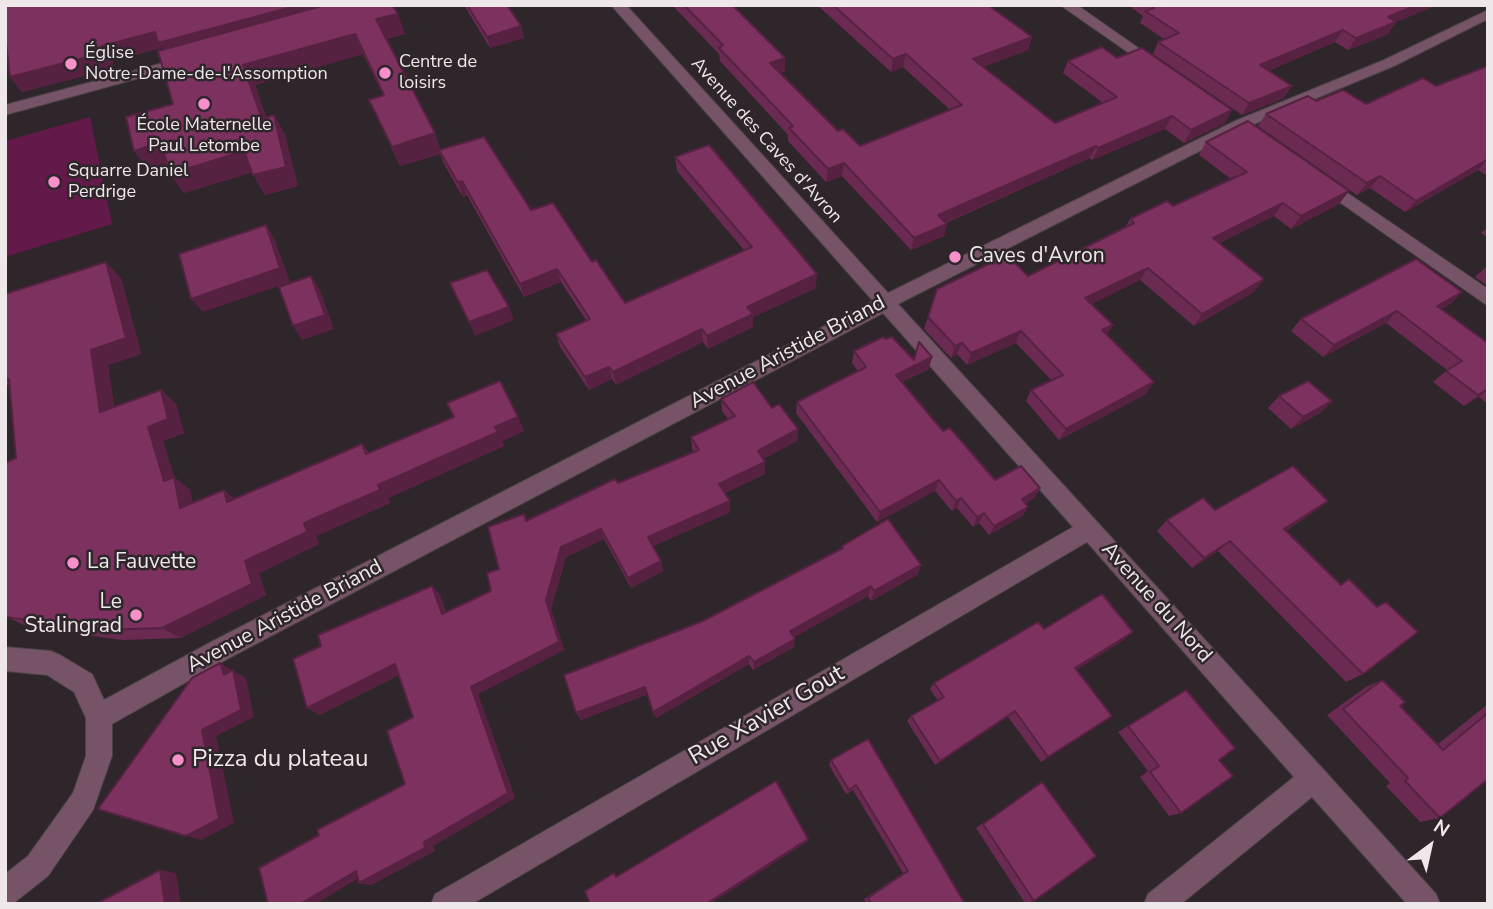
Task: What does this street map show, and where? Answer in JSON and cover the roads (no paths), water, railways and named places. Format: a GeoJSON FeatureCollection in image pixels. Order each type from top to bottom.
{"type":"FeatureCollection","features":[{"type":"Feature","properties":{"kind":"street","name":"Avenue des Caves d'Avron"},"geometry":{"type":"LineString","coordinates":[[618,5],[886,302]]}},
{"type":"Feature","properties":{"kind":"street"},"geometry":{"type":"LineString","coordinates":[[1068,5],[1165,72]]}},
{"type":"Feature","properties":{"kind":"street","name":"Avenue Aristide Briand"},"geometry":{"type":"LineString","coordinates":[[99,717],[246,636],[1236,120],[1389,63],[1488,14]]}},
{"type":"Feature","properties":{"kind":"street"},"geometry":{"type":"LineString","coordinates":[[5,110],[205,56]]}},
{"type":"Feature","properties":{"kind":"street"},"geometry":{"type":"LineString","coordinates":[[1236,120],[1264,140]]}},
{"type":"Feature","properties":{"kind":"street"},"geometry":{"type":"LineString","coordinates":[[1309,172],[1488,299]]}},
{"type":"Feature","properties":{"kind":"street","name":"Avenue du Nord"},"geometry":{"type":"LineString","coordinates":[[886,302],[1426,904]]}},
{"type":"Feature","properties":{"kind":"street","name":"Rue Xavier Gout"},"geometry":{"type":"LineString","coordinates":[[445,904],[1089,529]]}},
{"type":"Feature","properties":{"kind":"street"},"geometry":{"type":"LineString","coordinates":[[5,659],[51,663],[83,683],[99,717],[99,756],[84,801],[38,866],[5,891]]}},
{"type":"Feature","properties":{"kind":"street"},"geometry":{"type":"LineString","coordinates":[[1158,904],[1314,778]]}},
{"type":"Feature","properties":{"kind":"place","name":"Église Notre-Dame-de-l'Assomption"},"geometry":{"type":"Point","coordinates":[71,64]}},
{"type":"Feature","properties":{"kind":"place","name":"Centre de loisirs"},"geometry":{"type":"Point","coordinates":[385,73]}},
{"type":"Feature","properties":{"kind":"place","name":"École Maternelle Paul Letombe"},"geometry":{"type":"Point","coordinates":[204,104]}},
{"type":"Feature","properties":{"kind":"place","name":"Squarre Daniel Perdrige"},"geometry":{"type":"Point","coordinates":[54,182]}},
{"type":"Feature","properties":{"kind":"place","name":"Caves d'Avron"},"geometry":{"type":"Point","coordinates":[955,257]}},
{"type":"Feature","properties":{"kind":"place","name":"La Fauvette"},"geometry":{"type":"Point","coordinates":[73,563]}},
{"type":"Feature","properties":{"kind":"place","name":"Le Stalingrad"},"geometry":{"type":"Point","coordinates":[136,615]}},
{"type":"Feature","properties":{"kind":"place","name":"Pizza du plateau"},"geometry":{"type":"Point","coordinates":[178,760]}}]}
